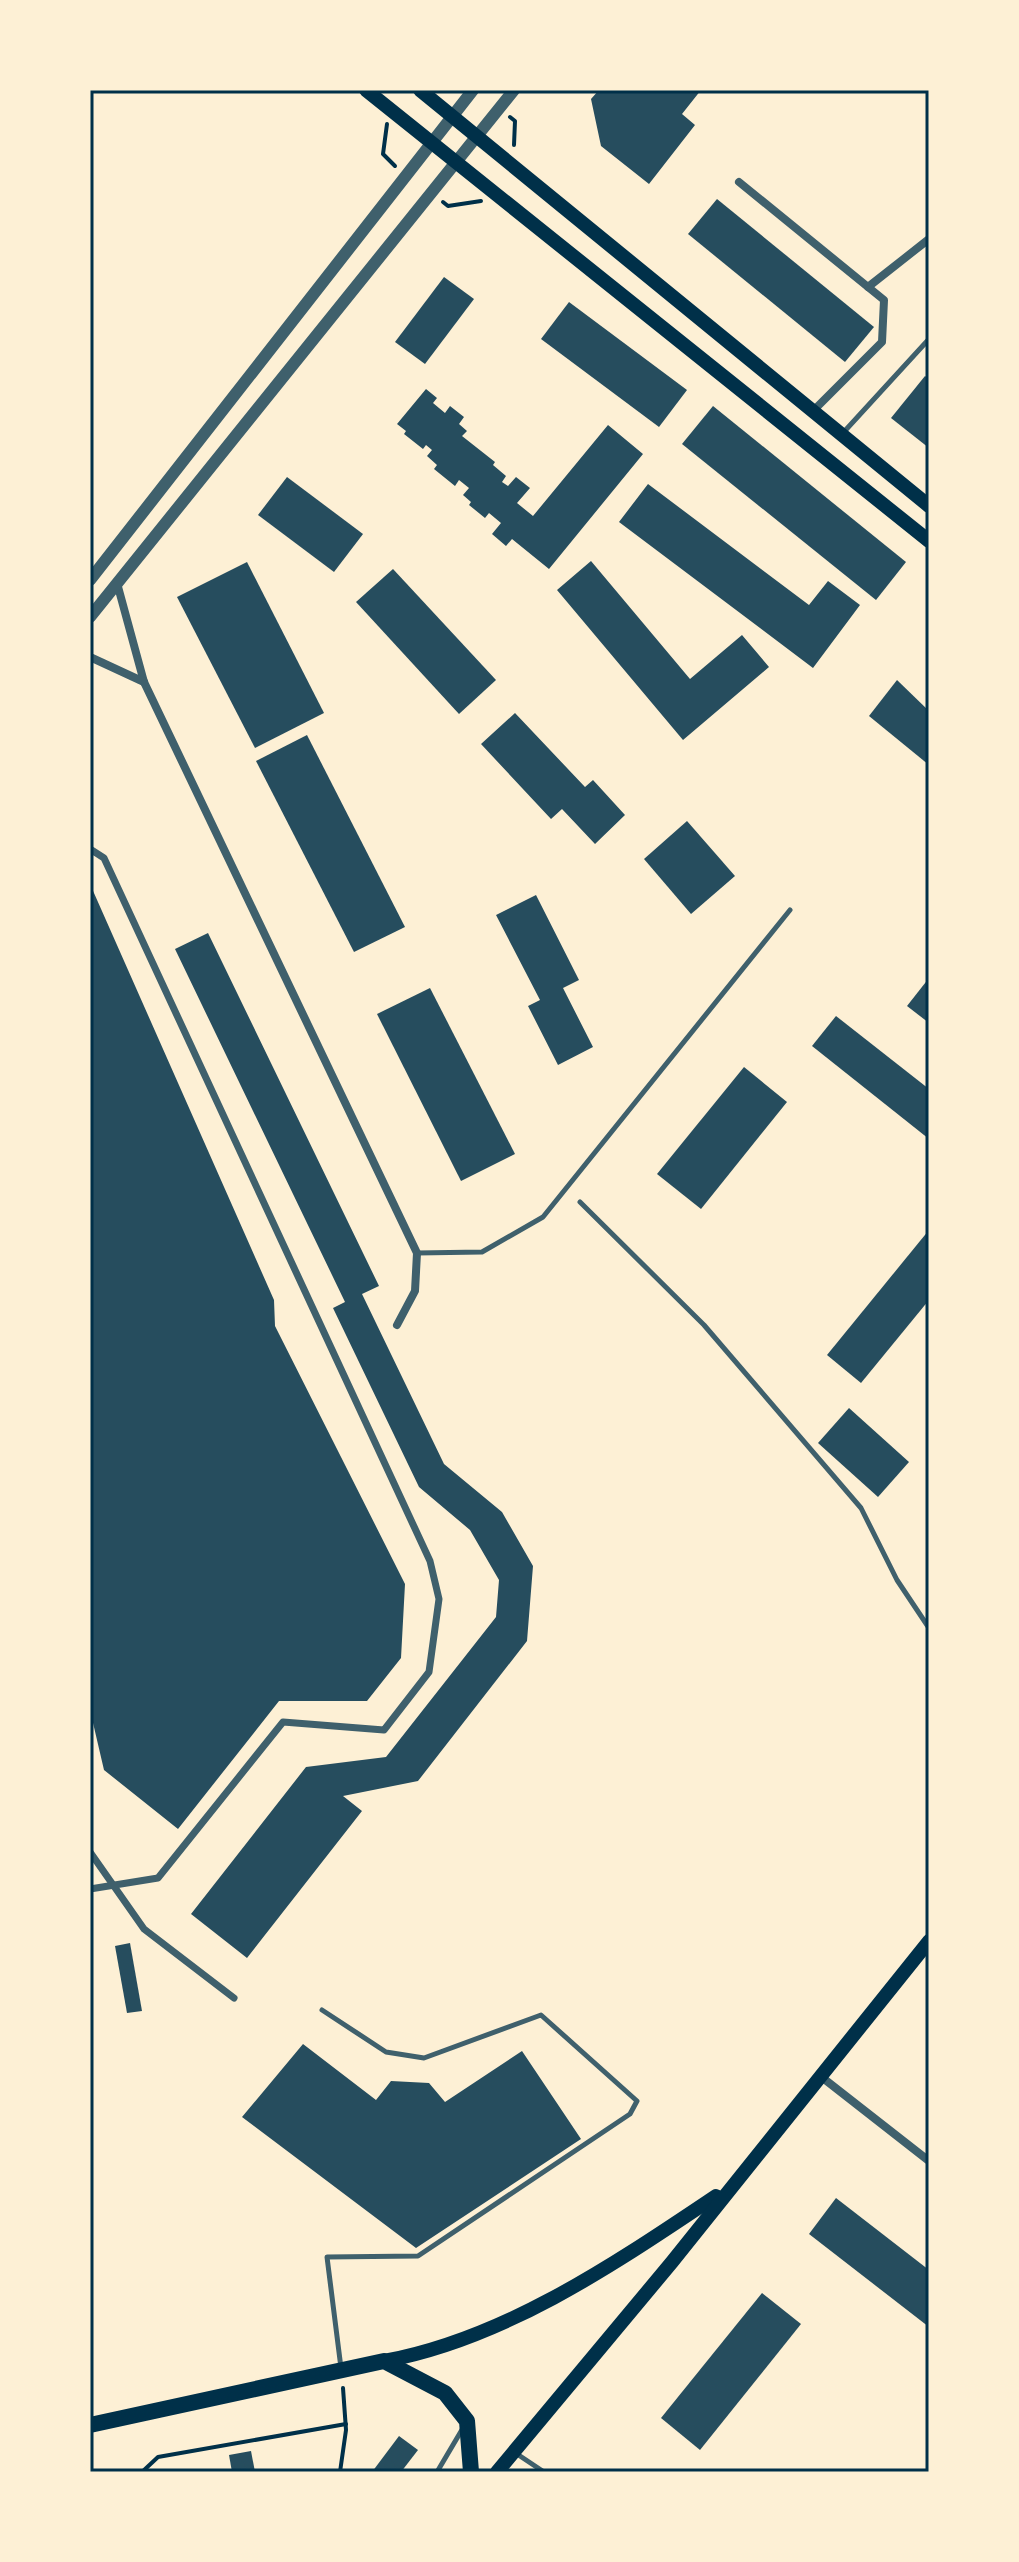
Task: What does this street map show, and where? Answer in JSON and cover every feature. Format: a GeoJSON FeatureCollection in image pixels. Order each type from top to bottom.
{"type":"FeatureCollection","features":[{"type":"Feature","properties":{"kind":"main road"},"geometry":{"type":"LineString","coordinates":[[366,90],[929,541]]}},
{"type":"Feature","properties":{"kind":"main road"},"geometry":{"type":"LineString","coordinates":[[420,90],[929,506]]}},
{"type":"Feature","properties":{"kind":"main road"},"geometry":{"type":"LineString","coordinates":[[497,2472],[672,2262],[819,2074],[929,1941]]}},
{"type":"Feature","properties":{"kind":"main road"},"geometry":{"type":"LineString","coordinates":[[90,2425],[341,2369],[428,2353],[526,2310],[630,2253],[727,2189]]}},
{"type":"Feature","properties":{"kind":"main road"},"geometry":{"type":"LineString","coordinates":[[384,2361],[445,2393],[467,2421],[471,2472]]}},
{"type":"Feature","properties":{"kind":"street"},"geometry":{"type":"LineString","coordinates":[[90,578],[473,90]]}},
{"type":"Feature","properties":{"kind":"street"},"geometry":{"type":"LineString","coordinates":[[90,617],[514,90]]}},
{"type":"Feature","properties":{"kind":"street"},"geometry":{"type":"LineString","coordinates":[[739,182],[884,300],[882,342],[812,412]]}},
{"type":"Feature","properties":{"kind":"street"},"geometry":{"type":"LineString","coordinates":[[868,287],[929,239]]}},
{"type":"Feature","properties":{"kind":"street"},"geometry":{"type":"LineString","coordinates":[[117,583],[144,682],[417,1253],[415,1291],[397,1325]]}},
{"type":"Feature","properties":{"kind":"street"},"geometry":{"type":"LineString","coordinates":[[90,657],[144,682]]}},
{"type":"Feature","properties":{"kind":"street"},"geometry":{"type":"LineString","coordinates":[[90,849],[104,858],[430,1561],[439,1599],[429,1672],[384,1730],[283,1722],[158,1878],[90,1889]]}},
{"type":"Feature","properties":{"kind":"street"},"geometry":{"type":"LineString","coordinates":[[90,1852],[110,1886],[144,1929],[234,1998]]}},
{"type":"Feature","properties":{"kind":"street"},"geometry":{"type":"LineString","coordinates":[[819,2074],[929,2161]]}},
{"type":"Feature","properties":{"kind":"lane"},"geometry":{"type":"LineString","coordinates":[[841,435],[929,339]]}},
{"type":"Feature","properties":{"kind":"lane"},"geometry":{"type":"LineString","coordinates":[[417,1253],[482,1252],[543,1217],[790,910]]}},
{"type":"Feature","properties":{"kind":"lane"},"geometry":{"type":"LineString","coordinates":[[580,1202],[704,1325],[861,1508],[897,1580],[929,1628]]}},
{"type":"Feature","properties":{"kind":"lane"},"geometry":{"type":"LineString","coordinates":[[322,2010],[386,2052],[424,2058],[541,2015],[637,2101],[630,2114],[418,2256],[327,2257],[341,2369]]}},
{"type":"Feature","properties":{"kind":"lane"},"geometry":{"type":"LineString","coordinates":[[437,2472],[467,2421]]}},
{"type":"Feature","properties":{"kind":"lane"},"geometry":{"type":"LineString","coordinates":[[513,2451],[544,2472]]}},
{"type":"Feature","properties":{"kind":"path"},"geometry":{"type":"LineString","coordinates":[[340,2472],[344,2462],[346,2424],[341,2369]]}},
{"type":"Feature","properties":{"kind":"path"},"geometry":{"type":"LineString","coordinates":[[142,2472],[158,2457],[346,2424]]}},
{"type":"Feature","properties":{"kind":"building"},"geometry":{"type":"Polygon","coordinates":[[[599,90],[701,90],[682,114],[695,125],[649,184],[601,146],[591,99],[599,90]]]}},
{"type":"Feature","properties":{"kind":"building"},"geometry":{"type":"Polygon","coordinates":[[[717,199],[874,327],[845,362],[688,234],[717,199]]]}},
{"type":"Feature","properties":{"kind":"building"},"geometry":{"type":"Polygon","coordinates":[[[444,277],[474,299],[425,364],[395,342],[444,277]]]}},
{"type":"Feature","properties":{"kind":"building"},"geometry":{"type":"Polygon","coordinates":[[[569,302],[687,390],[659,427],[541,339],[569,302]]]}},
{"type":"Feature","properties":{"kind":"building"},"geometry":{"type":"Polygon","coordinates":[[[925,376],[929,379],[929,448],[891,418],[925,376]]]}},
{"type":"Feature","properties":{"kind":"building"},"geometry":{"type":"Polygon","coordinates":[[[426,389],[437,398],[433,403],[445,413],[450,406],[464,417],[459,424],[467,431],[462,436],[495,462],[493,465],[506,476],[502,482],[508,486],[516,477],[530,488],[517,503],[533,516],[608,425],[643,454],[549,569],[512,539],[506,546],[492,534],[501,523],[489,513],[485,518],[469,505],[471,502],[463,495],[469,488],[459,480],[455,486],[434,469],[437,465],[427,456],[432,450],[426,445],[423,449],[397,424],[426,389]]]}},
{"type":"Feature","properties":{"kind":"building"},"geometry":{"type":"Polygon","coordinates":[[[713,406],[906,562],[876,600],[682,444],[713,406]]]}},
{"type":"Feature","properties":{"kind":"building"},"geometry":{"type":"Polygon","coordinates":[[[287,477],[363,534],[334,572],[258,515],[287,477]]]}},
{"type":"Feature","properties":{"kind":"building"},"geometry":{"type":"Polygon","coordinates":[[[648,484],[809,605],[828,581],[860,605],[813,668],[619,522],[648,484]]]}},
{"type":"Feature","properties":{"kind":"building"},"geometry":{"type":"Polygon","coordinates":[[[591,561],[690,679],[742,635],[769,667],[683,740],[557,590],[591,561]]]}},
{"type":"Feature","properties":{"kind":"building"},"geometry":{"type":"Polygon","coordinates":[[[247,562],[324,713],[255,748],[177,597],[247,562]]]}},
{"type":"Feature","properties":{"kind":"building"},"geometry":{"type":"Polygon","coordinates":[[[393,569],[496,680],[459,714],[356,602],[393,569]]]}},
{"type":"Feature","properties":{"kind":"building"},"geometry":{"type":"Polygon","coordinates":[[[897,680],[929,711],[929,765],[869,716],[897,680]]]}},
{"type":"Feature","properties":{"kind":"building"},"geometry":{"type":"Polygon","coordinates":[[[515,713],[585,787],[593,780],[625,815],[595,844],[562,809],[551,819],[481,744],[515,713]]]}},
{"type":"Feature","properties":{"kind":"building"},"geometry":{"type":"Polygon","coordinates":[[[307,735],[405,927],[354,952],[256,761],[307,735]]]}},
{"type":"Feature","properties":{"kind":"building"},"geometry":{"type":"Polygon","coordinates":[[[687,821],[735,876],[691,914],[644,859],[687,821]]]}},
{"type":"Feature","properties":{"kind":"building"},"geometry":{"type":"Polygon","coordinates":[[[90,884],[274,1300],[275,1326],[405,1584],[401,1658],[367,1701],[279,1701],[178,1829],[104,1770],[90,1710],[90,884]]]}},
{"type":"Feature","properties":{"kind":"building"},"geometry":{"type":"Polygon","coordinates":[[[536,895],[579,980],[563,988],[593,1047],[558,1065],[528,1006],[540,1000],[496,915],[536,895]]]}},
{"type":"Feature","properties":{"kind":"building"},"geometry":{"type":"Polygon","coordinates":[[[208,933],[379,1286],[362,1294],[444,1464],[502,1512],[533,1566],[527,1641],[418,1781],[343,1796],[362,1811],[247,1958],[191,1914],[306,1767],[386,1757],[496,1617],[499,1580],[470,1530],[419,1487],[333,1308],[345,1302],[175,949],[208,933]]]}},
{"type":"Feature","properties":{"kind":"building"},"geometry":{"type":"Polygon","coordinates":[[[929,978],[929,1023],[907,1006],[929,978]]]}},
{"type":"Feature","properties":{"kind":"building"},"geometry":{"type":"Polygon","coordinates":[[[430,988],[515,1154],[461,1181],[377,1014],[430,988]]]}},
{"type":"Feature","properties":{"kind":"building"},"geometry":{"type":"Polygon","coordinates":[[[836,1016],[929,1089],[929,1139],[812,1046],[836,1016]]]}},
{"type":"Feature","properties":{"kind":"building"},"geometry":{"type":"Polygon","coordinates":[[[744,1067],[787,1102],[701,1209],[657,1174],[744,1067]]]}},
{"type":"Feature","properties":{"kind":"building"},"geometry":{"type":"Polygon","coordinates":[[[929,1230],[929,1300],[861,1383],[827,1355],[929,1230]]]}},
{"type":"Feature","properties":{"kind":"building"},"geometry":{"type":"Polygon","coordinates":[[[849,1408],[909,1462],[878,1497],[818,1443],[849,1408]]]}},
{"type":"Feature","properties":{"kind":"building"},"geometry":{"type":"Polygon","coordinates":[[[130,1943],[142,2011],[127,2013],[115,1946],[130,1943]]]}},
{"type":"Feature","properties":{"kind":"building"},"geometry":{"type":"Polygon","coordinates":[[[303,2044],[376,2100],[391,2081],[429,2083],[445,2102],[522,2051],[581,2139],[416,2248],[242,2117],[303,2044]]]}},
{"type":"Feature","properties":{"kind":"building"},"geometry":{"type":"Polygon","coordinates":[[[836,2198],[929,2270],[929,2327],[809,2234],[836,2198]]]}},
{"type":"Feature","properties":{"kind":"building"},"geometry":{"type":"Polygon","coordinates":[[[762,2293],[801,2324],[700,2450],[661,2418],[762,2293]]]}},
{"type":"Feature","properties":{"kind":"building"},"geometry":{"type":"Polygon","coordinates":[[[399,2436],[418,2450],[401,2472],[372,2472],[399,2436]]]}},
{"type":"Feature","properties":{"kind":"building"},"geometry":{"type":"Polygon","coordinates":[[[251,2451],[255,2472],[232,2472],[229,2455],[251,2451]]]}}]}
